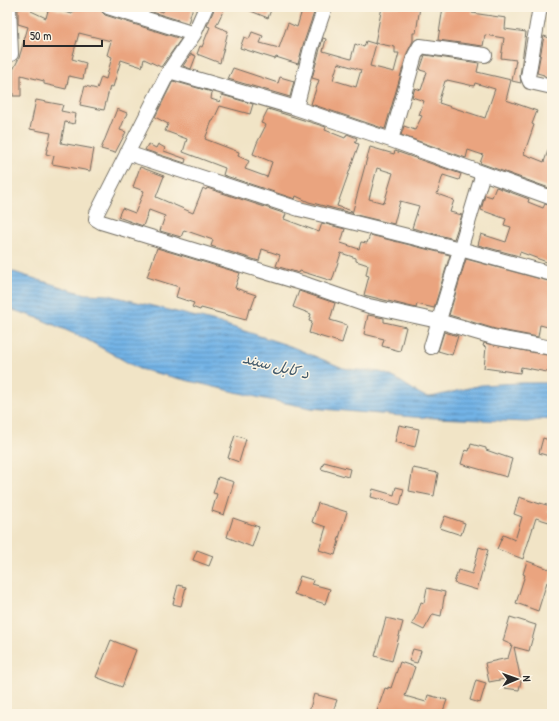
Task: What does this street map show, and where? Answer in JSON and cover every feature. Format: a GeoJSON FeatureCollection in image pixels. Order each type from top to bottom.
{"type":"FeatureCollection","features":[{"type":"Feature","properties":{"kind":"street"},"geometry":{"type":"LineString","coordinates":[[9,7],[10,54]]}},
{"type":"Feature","properties":{"kind":"street"},"geometry":{"type":"LineString","coordinates":[[108,7],[194,34]]}},
{"type":"Feature","properties":{"kind":"street"},"geometry":{"type":"LineString","coordinates":[[206,7],[194,34],[169,71],[96,212],[96,219],[101,222],[308,285],[369,306],[438,321],[494,337],[552,348]]}},
{"type":"Feature","properties":{"kind":"street"},"geometry":{"type":"LineString","coordinates":[[296,108],[311,48],[324,7]]}},
{"type":"Feature","properties":{"kind":"street"},"geometry":{"type":"LineString","coordinates":[[540,7],[528,77],[530,82],[552,87]]}},
{"type":"Feature","properties":{"kind":"street"},"geometry":{"type":"LineString","coordinates":[[391,140],[415,55],[420,46],[485,55]]}},
{"type":"Feature","properties":{"kind":"street"},"geometry":{"type":"LineString","coordinates":[[169,71],[296,108],[391,140],[552,198]]}},
{"type":"Feature","properties":{"kind":"street"},"geometry":{"type":"LineString","coordinates":[[127,153],[300,209],[460,249],[552,274]]}},
{"type":"Feature","properties":{"kind":"street"},"geometry":{"type":"LineString","coordinates":[[431,347],[483,173]]}},
{"type":"Feature","properties":{"kind":"water","name":"د کابل سيند"},"geometry":{"type":"Polygon","coordinates":[[[7,270],[86,294],[109,295],[220,323],[290,346],[343,368],[376,371],[386,374],[424,396],[436,396],[481,385],[552,383],[552,418],[527,422],[414,417],[311,408],[265,399],[139,369],[84,338],[38,318],[7,308],[7,270]]]}},
{"type":"Feature","properties":{"kind":"building"},"geometry":{"type":"Polygon","coordinates":[[[49,7],[72,14],[75,7],[100,7],[105,15],[181,39],[161,67],[144,59],[142,67],[121,60],[113,87],[110,86],[104,110],[80,105],[85,86],[97,89],[101,77],[106,79],[112,57],[107,55],[111,41],[79,33],[72,59],[86,63],[83,79],[69,76],[66,89],[44,84],[44,81],[21,75],[21,96],[13,96],[13,70],[19,58],[28,27],[18,24],[18,8],[32,8],[31,11],[46,18],[49,7]]]}},
{"type":"Feature","properties":{"kind":"building"},"geometry":{"type":"Polygon","coordinates":[[[136,7],[148,7],[163,12],[164,7],[193,7],[188,23],[136,7]]]}},
{"type":"Feature","properties":{"kind":"building"},"geometry":{"type":"Polygon","coordinates":[[[215,7],[225,7],[216,26],[228,31],[220,63],[197,54],[200,46],[202,47],[210,27],[207,26],[215,7]]]}},
{"type":"Feature","properties":{"kind":"building"},"geometry":{"type":"Polygon","coordinates":[[[241,7],[272,7],[268,18],[241,7]]]}},
{"type":"Feature","properties":{"kind":"building"},"geometry":{"type":"Polygon","coordinates":[[[303,7],[316,7],[298,64],[276,57],[275,59],[240,48],[244,37],[249,39],[252,32],[263,36],[260,43],[279,48],[288,23],[297,27],[303,7]]]}},
{"type":"Feature","properties":{"kind":"building"},"geometry":{"type":"Polygon","coordinates":[[[382,7],[420,7],[416,33],[413,33],[413,41],[407,53],[385,129],[311,104],[319,80],[312,78],[323,38],[326,39],[323,51],[351,59],[355,44],[364,47],[366,41],[376,44],[370,66],[394,72],[399,53],[395,53],[395,47],[375,43],[382,7]],[[338,63],[333,80],[356,87],[361,70],[338,63]]]}},
{"type":"Feature","properties":{"kind":"building"},"geometry":{"type":"Polygon","coordinates":[[[443,7],[473,8],[472,13],[506,18],[505,29],[526,32],[520,76],[521,83],[512,81],[516,60],[501,58],[504,38],[485,35],[483,46],[438,40],[443,7]]]}},
{"type":"Feature","properties":{"kind":"building"},"geometry":{"type":"Polygon","coordinates":[[[544,36],[552,39],[552,78],[537,73],[544,36]]]}},
{"type":"Feature","properties":{"kind":"building"},"geometry":{"type":"Polygon","coordinates":[[[191,54],[196,56],[191,69],[183,66],[191,54]]]}},
{"type":"Feature","properties":{"kind":"building"},"geometry":{"type":"Polygon","coordinates":[[[425,55],[479,63],[477,72],[511,80],[506,100],[537,111],[524,154],[544,162],[552,142],[552,189],[480,163],[483,155],[468,150],[466,158],[401,135],[404,126],[415,130],[422,116],[419,115],[424,101],[412,97],[415,88],[421,90],[427,72],[420,70],[425,55]],[[447,80],[445,81],[439,103],[485,118],[495,89],[475,83],[474,86],[447,80]]]}},
{"type":"Feature","properties":{"kind":"building"},"geometry":{"type":"Polygon","coordinates":[[[233,68],[278,83],[280,77],[294,81],[290,97],[228,79],[233,68]]]}},
{"type":"Feature","properties":{"kind":"building"},"geometry":{"type":"Polygon","coordinates":[[[173,81],[212,92],[211,99],[220,102],[222,95],[253,104],[250,114],[220,106],[205,139],[239,152],[238,156],[249,161],[245,169],[267,177],[272,162],[253,154],[266,125],[261,123],[268,109],[326,127],[325,130],[345,138],[347,134],[357,138],[355,143],[359,144],[337,206],[352,211],[351,213],[309,202],[296,196],[295,199],[223,175],[225,168],[183,152],[187,139],[165,131],[168,124],[155,117],[173,81]]]}},
{"type":"Feature","properties":{"kind":"building"},"geometry":{"type":"Polygon","coordinates":[[[36,100],[63,105],[61,111],[76,114],[74,124],[65,122],[61,143],[94,149],[90,171],[52,164],[54,156],[46,154],[51,133],[30,129],[36,100]]]}},
{"type":"Feature","properties":{"kind":"building"},"geometry":{"type":"Polygon","coordinates":[[[117,109],[127,113],[120,130],[126,132],[115,153],[101,149],[117,109]]]}},
{"type":"Feature","properties":{"kind":"building"},"geometry":{"type":"Polygon","coordinates":[[[148,144],[156,148],[158,144],[165,148],[164,151],[186,159],[185,163],[145,150],[148,144]]]}},
{"type":"Feature","properties":{"kind":"building"},"geometry":{"type":"Polygon","coordinates":[[[370,147],[394,154],[395,151],[461,174],[459,180],[443,175],[437,194],[454,200],[450,212],[462,215],[454,239],[412,228],[419,206],[400,201],[394,224],[352,214],[370,147]],[[377,168],[369,199],[384,203],[393,173],[377,168]]]}},
{"type":"Feature","properties":{"kind":"building"},"geometry":{"type":"Polygon","coordinates":[[[140,167],[164,176],[156,197],[193,213],[203,188],[206,190],[207,188],[286,214],[284,219],[319,232],[322,223],[345,229],[341,243],[359,249],[361,242],[367,243],[370,235],[450,255],[434,308],[417,304],[416,308],[364,295],[369,276],[366,275],[368,265],[356,261],[356,258],[341,253],[332,281],[300,271],[299,273],[276,266],[280,255],[262,249],[259,261],[211,246],[213,240],[184,230],[181,237],[160,231],[165,216],[149,210],[143,226],[118,217],[122,208],[135,213],[144,191],[133,187],[140,167]]]}},
{"type":"Feature","properties":{"kind":"building"},"geometry":{"type":"Polygon","coordinates":[[[496,187],[529,199],[528,202],[543,208],[545,204],[552,206],[552,264],[520,252],[519,256],[478,245],[481,234],[506,242],[511,227],[504,225],[506,219],[481,210],[485,195],[492,197],[496,187]]]}},
{"type":"Feature","properties":{"kind":"building"},"geometry":{"type":"Polygon","coordinates":[[[157,248],[240,273],[235,288],[256,295],[251,309],[249,309],[246,320],[192,307],[194,303],[176,297],[179,287],[147,277],[157,248]]]}},
{"type":"Feature","properties":{"kind":"building"},"geometry":{"type":"Polygon","coordinates":[[[466,259],[552,282],[552,328],[540,325],[538,337],[495,329],[449,315],[466,259]]]}},
{"type":"Feature","properties":{"kind":"building"},"geometry":{"type":"Polygon","coordinates":[[[299,291],[335,303],[330,320],[347,325],[342,343],[309,333],[312,322],[309,321],[311,314],[293,307],[299,291]]]}},
{"type":"Feature","properties":{"kind":"building"},"geometry":{"type":"Polygon","coordinates":[[[368,315],[384,318],[384,322],[406,327],[400,351],[382,346],[384,339],[364,334],[368,315]]]}},
{"type":"Feature","properties":{"kind":"building"},"geometry":{"type":"Polygon","coordinates":[[[444,332],[458,336],[452,355],[438,351],[444,332]]]}},
{"type":"Feature","properties":{"kind":"building"},"geometry":{"type":"Polygon","coordinates":[[[484,343],[552,356],[552,373],[521,367],[520,373],[484,368],[486,347],[483,346],[484,343]]]}},
{"type":"Feature","properties":{"kind":"building"},"geometry":{"type":"Polygon","coordinates":[[[399,425],[419,429],[415,447],[395,442],[399,425]]]}},
{"type":"Feature","properties":{"kind":"building"},"geometry":{"type":"Polygon","coordinates":[[[235,435],[246,439],[239,462],[228,458],[235,435]]]}},
{"type":"Feature","properties":{"kind":"building"},"geometry":{"type":"Polygon","coordinates":[[[543,438],[552,441],[552,457],[539,453],[543,438]]]}},
{"type":"Feature","properties":{"kind":"building"},"geometry":{"type":"Polygon","coordinates":[[[471,444],[486,448],[486,450],[512,459],[507,477],[461,464],[465,450],[469,451],[471,444]]]}},
{"type":"Feature","properties":{"kind":"building"},"geometry":{"type":"Polygon","coordinates":[[[324,462],[350,469],[348,477],[321,469],[324,462]]]}},
{"type":"Feature","properties":{"kind":"building"},"geometry":{"type":"Polygon","coordinates":[[[413,468],[438,473],[434,496],[409,491],[413,468]]]}},
{"type":"Feature","properties":{"kind":"building"},"geometry":{"type":"Polygon","coordinates":[[[218,477],[234,482],[224,515],[212,511],[217,494],[213,493],[218,477]]]}},
{"type":"Feature","properties":{"kind":"building"},"geometry":{"type":"Polygon","coordinates":[[[396,487],[404,489],[400,505],[371,497],[373,489],[394,495],[396,487]]]}},
{"type":"Feature","properties":{"kind":"building"},"geometry":{"type":"Polygon","coordinates":[[[519,497],[550,506],[548,513],[551,514],[549,522],[536,518],[523,559],[497,549],[503,535],[515,540],[522,517],[514,514],[519,497]]]}},
{"type":"Feature","properties":{"kind":"building"},"geometry":{"type":"Polygon","coordinates":[[[318,503],[347,512],[335,555],[319,550],[326,527],[312,522],[318,503]]]}},
{"type":"Feature","properties":{"kind":"building"},"geometry":{"type":"Polygon","coordinates":[[[445,516],[465,523],[461,535],[440,528],[445,516]]]}},
{"type":"Feature","properties":{"kind":"building"},"geometry":{"type":"Polygon","coordinates":[[[233,518],[259,527],[252,547],[227,537],[233,518]]]}},
{"type":"Feature","properties":{"kind":"building"},"geometry":{"type":"Polygon","coordinates":[[[479,547],[488,550],[477,590],[454,583],[458,570],[472,574],[479,547]]]}},
{"type":"Feature","properties":{"kind":"building"},"geometry":{"type":"Polygon","coordinates":[[[197,550],[213,556],[209,566],[193,560],[197,550]]]}},
{"type":"Feature","properties":{"kind":"building"},"geometry":{"type":"Polygon","coordinates":[[[527,561],[552,570],[549,583],[547,582],[538,611],[516,603],[525,575],[523,574],[527,561]]]}},
{"type":"Feature","properties":{"kind":"building"},"geometry":{"type":"Polygon","coordinates":[[[300,576],[313,580],[312,584],[330,589],[325,604],[294,594],[300,576]]]}},
{"type":"Feature","properties":{"kind":"building"},"geometry":{"type":"Polygon","coordinates":[[[178,585],[186,587],[181,606],[173,604],[178,585]]]}},
{"type":"Feature","properties":{"kind":"building"},"geometry":{"type":"Polygon","coordinates":[[[427,588],[445,592],[441,616],[433,614],[424,630],[412,624],[421,602],[424,603],[427,588]]]}},
{"type":"Feature","properties":{"kind":"building"},"geometry":{"type":"Polygon","coordinates":[[[510,617],[536,625],[529,651],[514,647],[521,681],[519,690],[504,688],[505,679],[489,682],[485,663],[508,658],[512,645],[503,641],[510,617]]]}},
{"type":"Feature","properties":{"kind":"building"},"geometry":{"type":"Polygon","coordinates":[[[386,618],[403,622],[392,661],[375,656],[386,618]]]}},
{"type":"Feature","properties":{"kind":"building"},"geometry":{"type":"Polygon","coordinates":[[[111,640],[136,650],[122,687],[96,677],[111,640]]]}},
{"type":"Feature","properties":{"kind":"building"},"geometry":{"type":"Polygon","coordinates":[[[413,649],[421,651],[417,663],[409,661],[413,649]]]}},
{"type":"Feature","properties":{"kind":"building"},"geometry":{"type":"Polygon","coordinates":[[[400,662],[415,667],[405,696],[426,702],[428,695],[447,700],[442,714],[376,714],[385,688],[391,688],[400,662]]]}},
{"type":"Feature","properties":{"kind":"building"},"geometry":{"type":"Polygon","coordinates":[[[476,680],[486,683],[480,703],[470,700],[476,680]]]}},
{"type":"Feature","properties":{"kind":"building"},"geometry":{"type":"Polygon","coordinates":[[[314,694],[337,700],[332,714],[314,714],[309,712],[314,694]]]}}]}
